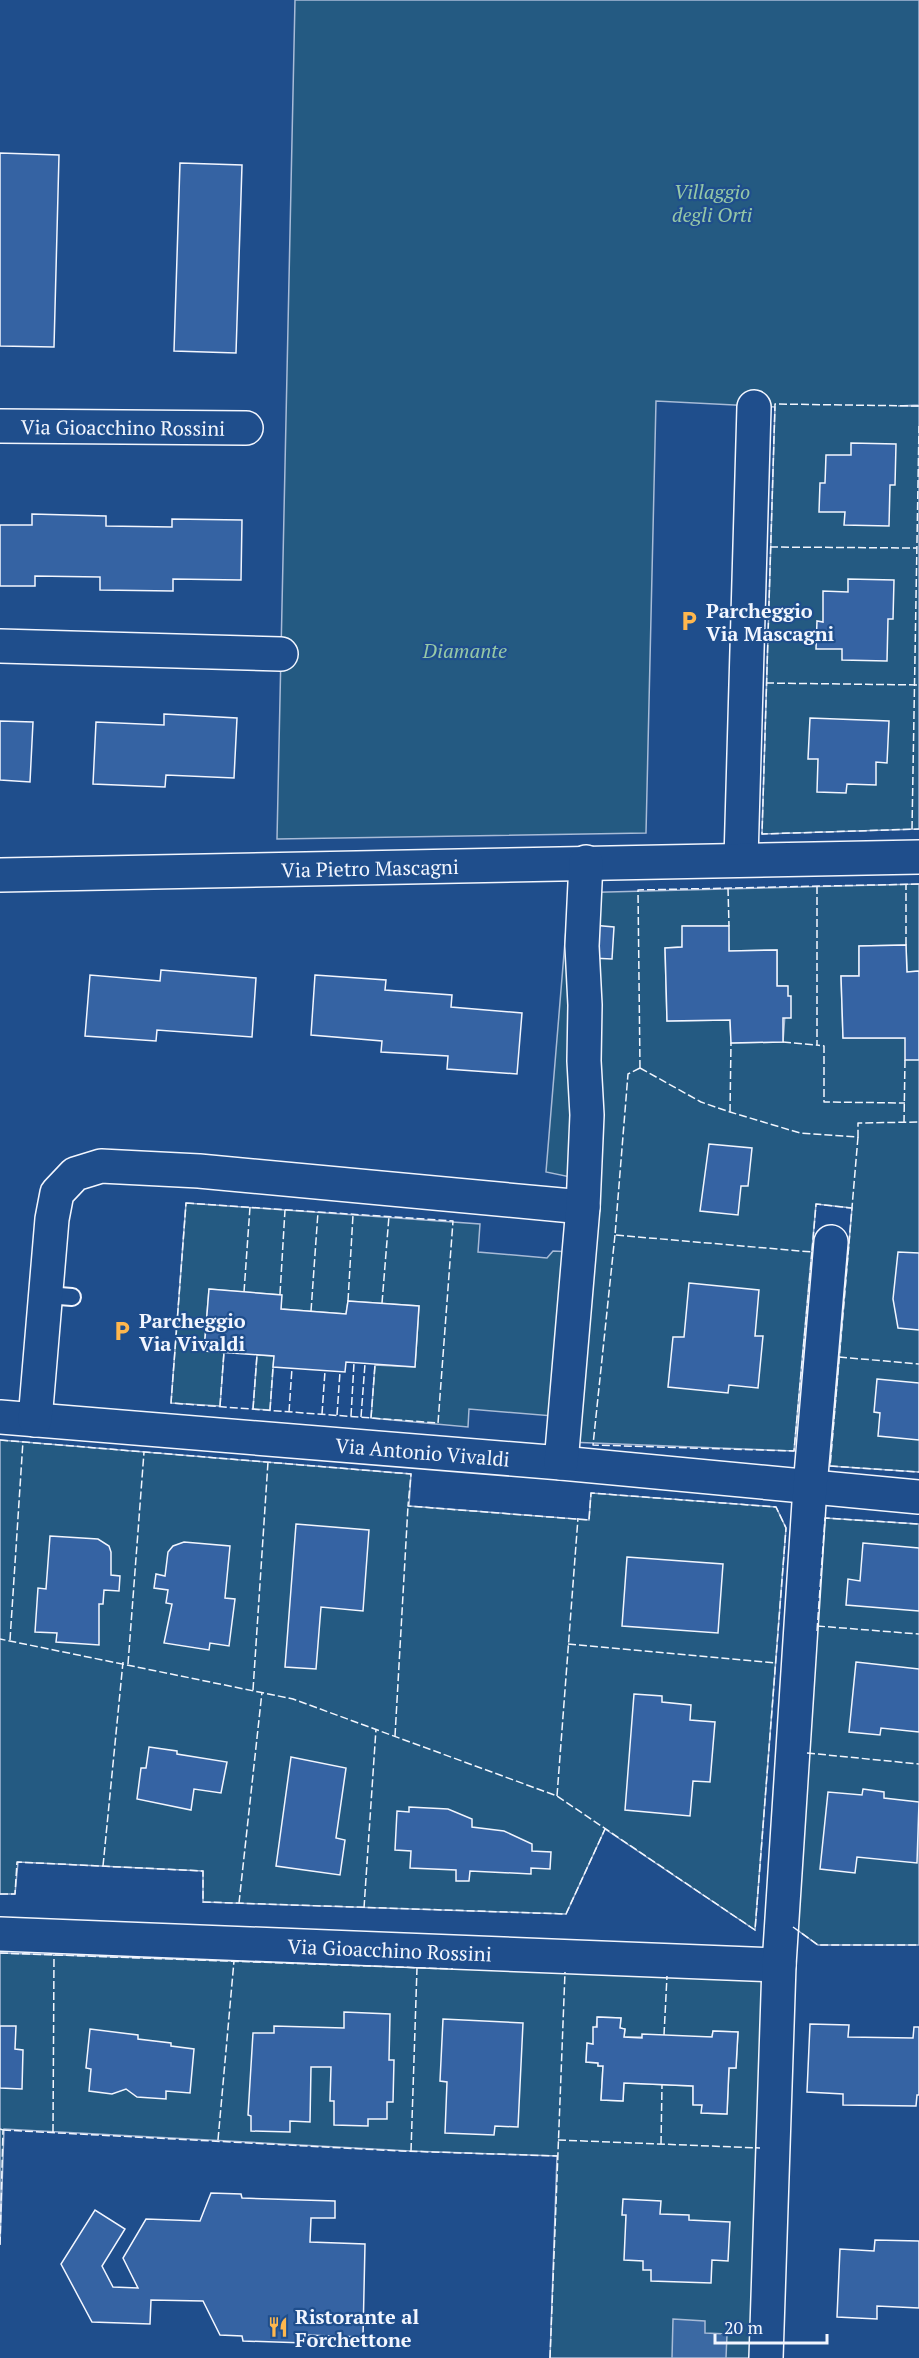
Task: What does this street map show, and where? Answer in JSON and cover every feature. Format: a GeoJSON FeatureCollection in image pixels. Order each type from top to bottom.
{"type":"FeatureCollection","features":[{"type":"Feature","properties":{"kind":"street"},"geometry":{"type":"LineString","coordinates":[[741,860],[754,407]]}},
{"type":"Feature","properties":{"kind":"street","name":"Via Gioacchino Rossini"},"geometry":{"type":"LineString","coordinates":[[0,426],[246,428]]}},
{"type":"Feature","properties":{"kind":"street"},"geometry":{"type":"LineString","coordinates":[[0,646],[281,654]]}},
{"type":"Feature","properties":{"kind":"street","name":"Via Pietro Mascagni"},"geometry":{"type":"LineString","coordinates":[[0,875],[919,857]]}},
{"type":"Feature","properties":{"kind":"street"},"geometry":{"type":"LineString","coordinates":[[561,1462],[583,1207],[587,1115],[582,946],[586,862]]}},
{"type":"Feature","properties":{"kind":"street"},"geometry":{"type":"LineString","coordinates":[[35,1420],[59,1296],[52,1219],[57,1193],[75,1174],[101,1166],[198,1171],[583,1207]]}},
{"type":"Feature","properties":{"kind":"street"},"geometry":{"type":"LineString","coordinates":[[766,2358],[779,1965],[810,1487],[831,1242]]}},
{"type":"Feature","properties":{"kind":"street","name":"Via Antonio Vivaldi"},"geometry":{"type":"LineString","coordinates":[[0,1417],[561,1462],[919,1497]]}},
{"type":"Feature","properties":{"kind":"street","name":"Via Gioacchino Rossini"},"geometry":{"type":"LineString","coordinates":[[0,1934],[779,1965]]}},
{"type":"Feature","properties":{"kind":"green space"},"geometry":{"type":"Polygon","coordinates":[[[295,0],[919,0],[919,405],[898,406],[919,406],[919,829],[762,834],[775,407],[656,401],[646,833],[277,839],[295,0]]]}},
{"type":"Feature","properties":{"kind":"green space"},"geometry":{"type":"Polygon","coordinates":[[[919,884],[919,971],[907,972],[906,945],[859,946],[859,976],[841,976],[843,1038],[905,1038],[919,1060],[919,1472],[830,1466],[852,1208],[816,1204],[794,1451],[568,1442],[590,1181],[546,1172],[569,893],[919,884]],[[683,926],[682,947],[665,948],[667,1021],[730,1020],[731,1043],[783,1042],[787,986],[777,986],[777,950],[729,951],[728,926],[683,926]]]}},
{"type":"Feature","properties":{"kind":"green space"},"geometry":{"type":"Polygon","coordinates":[[[186,1203],[480,1224],[478,1252],[547,1258],[553,1251],[572,1252],[553,1416],[469,1409],[468,1427],[371,1418],[375,1365],[415,1367],[419,1306],[348,1301],[346,1314],[281,1309],[281,1295],[209,1289],[204,1350],[224,1352],[220,1406],[171,1403],[186,1203]]]}},
{"type":"Feature","properties":{"kind":"green space"},"geometry":{"type":"Polygon","coordinates":[[[257,1355],[274,1356],[270,1410],[253,1409],[257,1355]]]}},
{"type":"Feature","properties":{"kind":"green space"},"geometry":{"type":"Polygon","coordinates":[[[0,1440],[411,1474],[409,1506],[589,1520],[591,1493],[776,1507],[786,1528],[755,1930],[605,1829],[566,1914],[203,1902],[203,1871],[18,1862],[15,1894],[0,1894],[0,1440]]]}},
{"type":"Feature","properties":{"kind":"green space"},"geometry":{"type":"Polygon","coordinates":[[[825,1518],[919,1524],[919,1945],[818,1945],[793,1927],[825,1518]]]}},
{"type":"Feature","properties":{"kind":"green space"},"geometry":{"type":"Polygon","coordinates":[[[0,1953],[764,1979],[753,2358],[550,2358],[557,2156],[411,2151],[4,2129],[0,2245],[0,1953]],[[598,2017],[593,2044],[587,2044],[586,2062],[603,2066],[601,2100],[623,2101],[624,2083],[693,2086],[693,2104],[702,2105],[702,2113],[727,2114],[729,2068],[736,2068],[738,2032],[713,2031],[712,2037],[624,2037],[625,2029],[620,2028],[621,2018],[598,2017]]]}},
{"type":"Feature","properties":{"kind":"shaded area"},"geometry":{"type":"Polygon","coordinates":[[[673,2319],[705,2321],[705,2333],[727,2334],[726,2358],[672,2358],[673,2319]]]}},
{"type":"Feature","properties":{"kind":"building"},"geometry":{"type":"Polygon","coordinates":[[[0,153],[59,155],[54,347],[0,346],[0,153]]]}},
{"type":"Feature","properties":{"kind":"building"},"geometry":{"type":"Polygon","coordinates":[[[180,163],[242,165],[236,353],[174,351],[180,163]]]}},
{"type":"Feature","properties":{"kind":"building"},"geometry":{"type":"Polygon","coordinates":[[[851,443],[896,444],[895,485],[890,485],[889,526],[844,525],[845,512],[819,512],[820,483],[825,483],[826,455],[851,455],[851,443]]]}},
{"type":"Feature","properties":{"kind":"building"},"geometry":{"type":"Polygon","coordinates":[[[32,514],[106,516],[106,526],[172,527],[172,519],[242,520],[241,580],[173,579],[173,591],[100,590],[100,577],[35,576],[35,586],[0,586],[0,525],[32,525],[32,514]]]}},
{"type":"Feature","properties":{"kind":"building"},"geometry":{"type":"Polygon","coordinates":[[[848,579],[894,580],[893,619],[888,619],[887,661],[842,660],[842,649],[816,649],[817,621],[823,622],[823,591],[848,592],[848,579]]]}},
{"type":"Feature","properties":{"kind":"building"},"geometry":{"type":"Polygon","coordinates":[[[164,714],[237,718],[234,778],[166,775],[165,787],[93,784],[96,722],[164,725],[164,714]]]}},
{"type":"Feature","properties":{"kind":"building"},"geometry":{"type":"Polygon","coordinates":[[[810,718],[889,721],[887,763],[876,762],[876,785],[847,784],[846,793],[817,792],[818,759],[808,759],[810,718]]]}},
{"type":"Feature","properties":{"kind":"building"},"geometry":{"type":"Polygon","coordinates":[[[0,721],[33,722],[30,782],[0,780],[0,721]]]}},
{"type":"Feature","properties":{"kind":"building"},"geometry":{"type":"Polygon","coordinates":[[[592,925],[614,927],[612,959],[591,958],[592,925]]]}},
{"type":"Feature","properties":{"kind":"building"},"geometry":{"type":"Polygon","coordinates":[[[682,926],[729,926],[729,951],[777,950],[777,986],[788,986],[788,996],[791,996],[791,1018],[783,1018],[783,1042],[731,1043],[730,1020],[667,1021],[665,948],[682,947],[682,926]]]}},
{"type":"Feature","properties":{"kind":"building"},"geometry":{"type":"Polygon","coordinates":[[[906,945],[907,972],[919,971],[919,1060],[905,1060],[905,1038],[843,1038],[841,976],[859,976],[859,946],[906,945]]]}},
{"type":"Feature","properties":{"kind":"building"},"geometry":{"type":"Polygon","coordinates":[[[161,970],[256,978],[252,1037],[157,1030],[156,1041],[85,1036],[90,975],[160,981],[161,970]]]}},
{"type":"Feature","properties":{"kind":"building"},"geometry":{"type":"Polygon","coordinates":[[[315,975],[386,980],[385,990],[452,995],[451,1007],[522,1013],[517,1074],[447,1069],[448,1056],[381,1052],[382,1041],[311,1035],[315,975]]]}},
{"type":"Feature","properties":{"kind":"building"},"geometry":{"type":"Polygon","coordinates":[[[709,1144],[752,1148],[748,1186],[741,1186],[738,1215],[700,1211],[709,1144]]]}},
{"type":"Feature","properties":{"kind":"building"},"geometry":{"type":"Polygon","coordinates":[[[898,1252],[919,1253],[919,1330],[898,1328],[893,1299],[898,1252]]]}},
{"type":"Feature","properties":{"kind":"building"},"geometry":{"type":"Polygon","coordinates":[[[689,1283],[759,1290],[755,1336],[763,1336],[758,1388],[729,1385],[728,1393],[668,1387],[673,1337],[684,1337],[689,1283]]]}},
{"type":"Feature","properties":{"kind":"building"},"geometry":{"type":"Polygon","coordinates":[[[209,1289],[282,1295],[281,1309],[346,1314],[348,1301],[419,1306],[415,1367],[346,1362],[345,1372],[273,1367],[274,1356],[204,1351],[209,1289]]]}},
{"type":"Feature","properties":{"kind":"building"},"geometry":{"type":"Polygon","coordinates":[[[877,1379],[919,1383],[919,1440],[878,1436],[880,1413],[874,1412],[877,1379]]]}},
{"type":"Feature","properties":{"kind":"building"},"geometry":{"type":"Polygon","coordinates":[[[296,1524],[369,1530],[363,1611],[321,1607],[316,1669],[285,1667],[296,1524]]]}},
{"type":"Feature","properties":{"kind":"building"},"geometry":{"type":"Polygon","coordinates":[[[50,1536],[98,1539],[109,1546],[111,1575],[120,1576],[119,1591],[104,1590],[103,1604],[99,1604],[99,1645],[56,1642],[57,1633],[35,1632],[38,1588],[46,1589],[50,1536]]]}},
{"type":"Feature","properties":{"kind":"building"},"geometry":{"type":"Polygon","coordinates":[[[184,1542],[230,1546],[225,1598],[235,1599],[229,1646],[210,1643],[209,1650],[164,1643],[172,1604],[166,1603],[168,1590],[154,1588],[156,1574],[165,1576],[168,1552],[173,1546],[184,1542]]]}},
{"type":"Feature","properties":{"kind":"building"},"geometry":{"type":"Polygon","coordinates":[[[863,1543],[919,1548],[919,1611],[846,1605],[848,1579],[860,1581],[863,1543]]]}},
{"type":"Feature","properties":{"kind":"building"},"geometry":{"type":"Polygon","coordinates":[[[627,1557],[723,1564],[718,1633],[622,1626],[627,1557]]]}},
{"type":"Feature","properties":{"kind":"building"},"geometry":{"type":"Polygon","coordinates":[[[856,1662],[919,1669],[919,1732],[881,1728],[880,1735],[849,1732],[856,1662]]]}},
{"type":"Feature","properties":{"kind":"building"},"geometry":{"type":"Polygon","coordinates":[[[634,1694],[662,1696],[662,1702],[691,1705],[690,1720],[715,1722],[710,1782],[693,1781],[690,1816],[625,1810],[634,1694]]]}},
{"type":"Feature","properties":{"kind":"building"},"geometry":{"type":"Polygon","coordinates":[[[149,1747],[227,1762],[221,1793],[194,1789],[191,1810],[137,1799],[141,1768],[146,1768],[149,1747]]]}},
{"type":"Feature","properties":{"kind":"building"},"geometry":{"type":"Polygon","coordinates":[[[291,1757],[346,1768],[336,1838],[345,1840],[340,1875],[276,1866],[291,1757]]]}},
{"type":"Feature","properties":{"kind":"building"},"geometry":{"type":"Polygon","coordinates":[[[863,1789],[884,1792],[884,1798],[919,1802],[917,1863],[857,1857],[855,1873],[820,1869],[828,1792],[862,1795],[863,1789]]]}},
{"type":"Feature","properties":{"kind":"building"},"geometry":{"type":"Polygon","coordinates":[[[409,1807],[448,1809],[472,1819],[472,1827],[504,1831],[532,1844],[532,1851],[551,1852],[550,1869],[531,1868],[531,1874],[470,1871],[469,1881],[456,1881],[456,1870],[410,1868],[411,1851],[395,1850],[397,1811],[409,1812],[409,1807]]]}},
{"type":"Feature","properties":{"kind":"building"},"geometry":{"type":"Polygon","coordinates":[[[344,2012],[390,2014],[389,2060],[394,2060],[393,2102],[387,2102],[387,2119],[368,2119],[368,2126],[334,2125],[334,2101],[330,2101],[331,2067],[311,2067],[310,2122],[290,2121],[290,2132],[251,2131],[251,2116],[248,2115],[253,2033],[274,2033],[274,2026],[344,2028],[344,2012]]]}},
{"type":"Feature","properties":{"kind":"building"},"geometry":{"type":"Polygon","coordinates":[[[597,2017],[621,2018],[620,2028],[625,2029],[624,2037],[642,2038],[642,2034],[712,2037],[713,2031],[738,2032],[736,2068],[729,2068],[727,2114],[701,2113],[702,2105],[693,2105],[693,2086],[624,2083],[623,2101],[601,2100],[603,2066],[586,2062],[587,2043],[593,2044],[593,2027],[597,2027],[597,2017]]]}},
{"type":"Feature","properties":{"kind":"building"},"geometry":{"type":"Polygon","coordinates":[[[443,2019],[523,2023],[518,2127],[495,2126],[494,2135],[445,2133],[447,2082],[440,2081],[443,2019]]]}},
{"type":"Feature","properties":{"kind":"building"},"geometry":{"type":"Polygon","coordinates":[[[810,2024],[849,2025],[848,2037],[913,2038],[914,2027],[919,2027],[919,2095],[917,2095],[916,2106],[843,2105],[843,2094],[807,2092],[810,2024]]]}},
{"type":"Feature","properties":{"kind":"building"},"geometry":{"type":"Polygon","coordinates":[[[0,2026],[16,2026],[15,2049],[23,2050],[22,2089],[0,2088],[0,2026]]]}},
{"type":"Feature","properties":{"kind":"building"},"geometry":{"type":"Polygon","coordinates":[[[90,2029],[138,2035],[138,2039],[171,2043],[171,2046],[194,2049],[190,2093],[166,2091],[166,2099],[137,2097],[126,2089],[112,2094],[89,2091],[91,2069],[86,2068],[90,2029]]]}},
{"type":"Feature","properties":{"kind":"building"},"geometry":{"type":"Polygon","coordinates":[[[211,2193],[241,2194],[242,2198],[335,2201],[335,2218],[311,2218],[310,2242],[365,2244],[363,2337],[305,2335],[305,2343],[243,2341],[242,2336],[220,2335],[203,2301],[151,2300],[150,2324],[92,2322],[61,2264],[95,2210],[125,2229],[102,2266],[113,2287],[138,2288],[123,2258],[146,2219],[200,2221],[211,2193]]]}},
{"type":"Feature","properties":{"kind":"building"},"geometry":{"type":"Polygon","coordinates":[[[623,2199],[661,2201],[660,2214],[689,2215],[689,2220],[730,2222],[728,2261],[712,2260],[711,2283],[651,2281],[651,2270],[643,2270],[643,2261],[624,2260],[626,2215],[622,2215],[623,2199]]]}},
{"type":"Feature","properties":{"kind":"building"},"geometry":{"type":"Polygon","coordinates":[[[875,2240],[919,2241],[919,2308],[877,2306],[877,2319],[837,2317],[840,2249],[874,2251],[875,2240]]]}},
{"type":"Feature","properties":{"kind":"fence"},"geometry":{"type":"LineString","coordinates":[[919,406],[775,404],[762,834],[919,829]]}},
{"type":"Feature","properties":{"kind":"fence"},"geometry":{"type":"LineString","coordinates":[[912,829],[919,426]]}},
{"type":"Feature","properties":{"kind":"fence"},"geometry":{"type":"LineString","coordinates":[[770,547],[917,548]]}},
{"type":"Feature","properties":{"kind":"fence"},"geometry":{"type":"LineString","coordinates":[[766,683],[919,685]]}},
{"type":"Feature","properties":{"kind":"fence"},"geometry":{"type":"LineString","coordinates":[[906,884],[906,945]]}},
{"type":"Feature","properties":{"kind":"fence"},"geometry":{"type":"LineString","coordinates":[[640,1068],[638,890],[919,884]]}},
{"type":"Feature","properties":{"kind":"fence"},"geometry":{"type":"LineString","coordinates":[[817,886],[817,1045],[824,1046],[824,1102],[905,1103]]}},
{"type":"Feature","properties":{"kind":"fence"},"geometry":{"type":"LineString","coordinates":[[728,888],[729,926]]}},
{"type":"Feature","properties":{"kind":"fence"},"geometry":{"type":"LineString","coordinates":[[783,1042],[817,1045]]}},
{"type":"Feature","properties":{"kind":"fence"},"geometry":{"type":"LineString","coordinates":[[730,1112],[731,1043]]}},
{"type":"Feature","properties":{"kind":"fence"},"geometry":{"type":"LineString","coordinates":[[904,1123],[905,1060]]}},
{"type":"Feature","properties":{"kind":"fence"},"geometry":{"type":"LineString","coordinates":[[640,1068],[628,1074],[615,1235],[812,1252],[816,1204],[851,1208]]}},
{"type":"Feature","properties":{"kind":"fence"},"geometry":{"type":"LineString","coordinates":[[640,1068],[701,1102],[800,1133],[858,1137],[858,1123],[919,1122]]}},
{"type":"Feature","properties":{"kind":"fence"},"geometry":{"type":"LineString","coordinates":[[858,1137],[830,1466],[919,1472]]}},
{"type":"Feature","properties":{"kind":"fence"},"geometry":{"type":"LineString","coordinates":[[186,1203],[453,1221],[438,1423],[171,1403],[186,1203]]}},
{"type":"Feature","properties":{"kind":"fence"},"geometry":{"type":"LineString","coordinates":[[244,1292],[250,1207]]}},
{"type":"Feature","properties":{"kind":"fence"},"geometry":{"type":"LineString","coordinates":[[280,1294],[285,1210]]}},
{"type":"Feature","properties":{"kind":"fence"},"geometry":{"type":"LineString","coordinates":[[311,1311],[318,1212]]}},
{"type":"Feature","properties":{"kind":"fence"},"geometry":{"type":"LineString","coordinates":[[348,1301],[353,1215]]}},
{"type":"Feature","properties":{"kind":"fence"},"geometry":{"type":"LineString","coordinates":[[382,1303],[389,1216]]}},
{"type":"Feature","properties":{"kind":"fence"},"geometry":{"type":"LineString","coordinates":[[615,1235],[593,1445],[794,1451],[812,1252]]}},
{"type":"Feature","properties":{"kind":"fence"},"geometry":{"type":"LineString","coordinates":[[220,1406],[224,1352]]}},
{"type":"Feature","properties":{"kind":"fence"},"geometry":{"type":"LineString","coordinates":[[253,1409],[257,1355]]}},
{"type":"Feature","properties":{"kind":"fence"},"geometry":{"type":"LineString","coordinates":[[839,1357],[919,1364]]}},
{"type":"Feature","properties":{"kind":"fence"},"geometry":{"type":"LineString","coordinates":[[351,1416],[354,1363]]}},
{"type":"Feature","properties":{"kind":"fence"},"geometry":{"type":"LineString","coordinates":[[361,1417],[365,1364]]}},
{"type":"Feature","properties":{"kind":"fence"},"geometry":{"type":"LineString","coordinates":[[371,1418],[375,1365]]}},
{"type":"Feature","properties":{"kind":"fence"},"geometry":{"type":"LineString","coordinates":[[270,1410],[273,1367]]}},
{"type":"Feature","properties":{"kind":"fence"},"geometry":{"type":"LineString","coordinates":[[289,1412],[292,1368]]}},
{"type":"Feature","properties":{"kind":"fence"},"geometry":{"type":"LineString","coordinates":[[322,1414],[325,1371]]}},
{"type":"Feature","properties":{"kind":"fence"},"geometry":{"type":"LineString","coordinates":[[337,1415],[340,1372]]}},
{"type":"Feature","properties":{"kind":"fence"},"geometry":{"type":"LineString","coordinates":[[0,1440],[411,1474],[408,1506],[589,1520],[591,1493],[776,1507],[786,1528],[755,1930],[557,1796],[293,1699],[0,1639]]}},
{"type":"Feature","properties":{"kind":"fence"},"geometry":{"type":"LineString","coordinates":[[10,1640],[23,1441]]}},
{"type":"Feature","properties":{"kind":"fence"},"geometry":{"type":"LineString","coordinates":[[128,1664],[144,1452]]}},
{"type":"Feature","properties":{"kind":"fence"},"geometry":{"type":"LineString","coordinates":[[253,1690],[268,1462]]}},
{"type":"Feature","properties":{"kind":"fence"},"geometry":{"type":"LineString","coordinates":[[395,1736],[408,1506]]}},
{"type":"Feature","properties":{"kind":"fence"},"geometry":{"type":"LineString","coordinates":[[557,1796],[578,1518]]}},
{"type":"Feature","properties":{"kind":"fence"},"geometry":{"type":"LineString","coordinates":[[817,1631],[825,1518],[919,1524]]}},
{"type":"Feature","properties":{"kind":"fence"},"geometry":{"type":"LineString","coordinates":[[817,1626],[919,1634]]}},
{"type":"Feature","properties":{"kind":"fence"},"geometry":{"type":"LineString","coordinates":[[568,1644],[776,1663]]}},
{"type":"Feature","properties":{"kind":"fence"},"geometry":{"type":"LineString","coordinates":[[103,1866],[123,1662]]}},
{"type":"Feature","properties":{"kind":"fence"},"geometry":{"type":"LineString","coordinates":[[239,1903],[262,1692]]}},
{"type":"Feature","properties":{"kind":"fence"},"geometry":{"type":"LineString","coordinates":[[364,1908],[376,1729]]}},
{"type":"Feature","properties":{"kind":"fence"},"geometry":{"type":"LineString","coordinates":[[807,1753],[919,1764]]}},
{"type":"Feature","properties":{"kind":"fence"},"geometry":{"type":"LineString","coordinates":[[0,1894],[15,1894],[17,1862],[203,1871],[203,1902],[566,1914],[605,1829]]}},
{"type":"Feature","properties":{"kind":"fence"},"geometry":{"type":"LineString","coordinates":[[793,1927],[818,1945],[919,1945]]}},
{"type":"Feature","properties":{"kind":"fence"},"geometry":{"type":"LineString","coordinates":[[0,1953],[453,1969]]}},
{"type":"Feature","properties":{"kind":"fence"},"geometry":{"type":"LineString","coordinates":[[53,2132],[54,1955]]}},
{"type":"Feature","properties":{"kind":"fence"},"geometry":{"type":"LineString","coordinates":[[218,2140],[234,1961]]}},
{"type":"Feature","properties":{"kind":"fence"},"geometry":{"type":"LineString","coordinates":[[411,2151],[417,1968]]}},
{"type":"Feature","properties":{"kind":"fence"},"geometry":{"type":"LineString","coordinates":[[550,2358],[565,1972]]}},
{"type":"Feature","properties":{"kind":"fence"},"geometry":{"type":"LineString","coordinates":[[664,2035],[667,1976]]}},
{"type":"Feature","properties":{"kind":"fence"},"geometry":{"type":"LineString","coordinates":[[661,2144],[662,2085]]}},
{"type":"Feature","properties":{"kind":"fence"},"geometry":{"type":"LineString","coordinates":[[0,2129],[3,2130],[0,2245]]}},
{"type":"Feature","properties":{"kind":"fence"},"geometry":{"type":"LineString","coordinates":[[3,2130],[401,2151],[557,2156]]}},
{"type":"Feature","properties":{"kind":"fence"},"geometry":{"type":"LineString","coordinates":[[558,2140],[760,2148]]}},
{"type":"Feature","properties":{"kind":"place","name":"Parcheggio Via Mascagni"},"geometry":{"type":"Point","coordinates":[689,621]}},
{"type":"Feature","properties":{"kind":"place","name":"Parcheggio Via Vivaldi"},"geometry":{"type":"Point","coordinates":[122,1331]}},
{"type":"Feature","properties":{"kind":"place","name":"Ristorante al Forchettone"},"geometry":{"type":"Point","coordinates":[278,2327]}},
{"type":"Feature","properties":{"kind":"park label","name":"Villaggio degli Orti"},"geometry":{"type":"Point","coordinates":[712,202]}},
{"type":"Feature","properties":{"kind":"park label","name":"Diamante"},"geometry":{"type":"Point","coordinates":[465,650]}}]}
